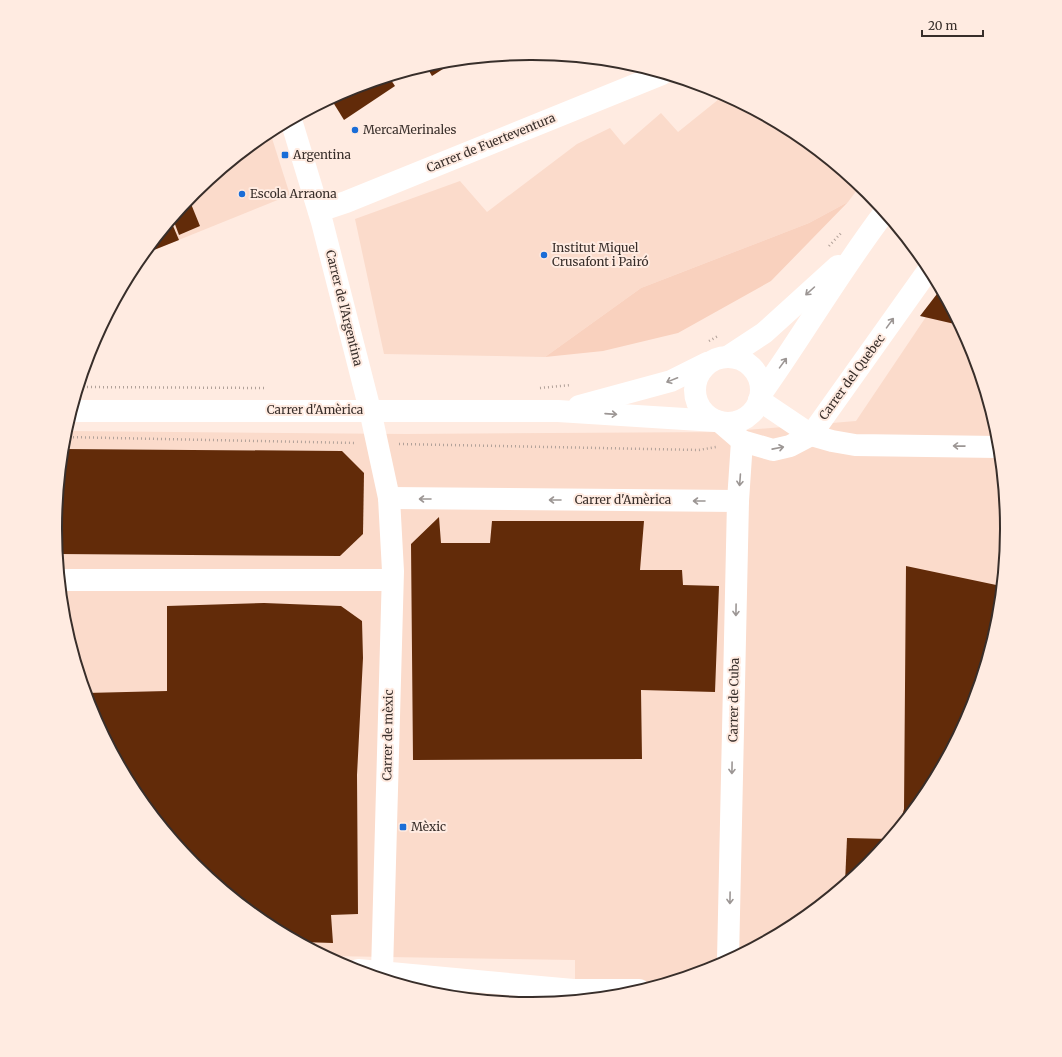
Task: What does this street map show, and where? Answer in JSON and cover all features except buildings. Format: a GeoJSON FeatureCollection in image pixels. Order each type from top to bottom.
{"type":"FeatureCollection","features":[{"type":"Feature","properties":{"kind":"street","name":"Carrer de Fuerteventura"},"geometry":{"type":"LineString","coordinates":[[319,211],[346,202],[655,77]]}},
{"type":"Feature","properties":{"kind":"street","name":"Carrer de l'Argentina"},"geometry":{"type":"LineString","coordinates":[[292,126],[319,211],[370,410],[389,498]]}},
{"type":"Feature","properties":{"kind":"street"},"geometry":{"type":"LineString","coordinates":[[718,421],[733,423],[746,417],[753,411],[760,397],[794,349],[859,246],[881,217]]}},
{"type":"Feature","properties":{"kind":"street"},"geometry":{"type":"LineString","coordinates":[[729,356],[764,333],[859,246]]}},
{"type":"Feature","properties":{"kind":"street","name":"Carrer del Quebec"},"geometry":{"type":"LineString","coordinates":[[811,434],[925,275]]}},
{"type":"Feature","properties":{"kind":"street","name":"Carrer d'Amèrica"},"geometry":{"type":"LineString","coordinates":[[558,411],[671,381],[706,353]]}},
{"type":"Feature","properties":{"kind":"street"},"geometry":{"type":"LineString","coordinates":[[760,397],[760,383],[757,374],[750,365],[741,359],[729,356],[717,358],[706,353],[695,386],[696,399],[706,414],[718,421],[742,441],[773,450],[790,446],[811,434]]}},
{"type":"Feature","properties":{"kind":"street"},"geometry":{"type":"LineString","coordinates":[[760,397],[811,434],[832,442],[855,445],[991,446]]}},
{"type":"Feature","properties":{"kind":"street","name":"Carrer d'Amèrica"},"geometry":{"type":"LineString","coordinates":[[77,411],[558,411],[718,421]]}},
{"type":"Feature","properties":{"kind":"street","name":"Carrer de Cuba"},"geometry":{"type":"LineString","coordinates":[[728,953],[738,501],[742,441]]}},
{"type":"Feature","properties":{"kind":"street","name":"Carrer d'Amèrica"},"geometry":{"type":"LineString","coordinates":[[389,498],[738,501]]}},
{"type":"Feature","properties":{"kind":"street","name":"Carrer de mèxic"},"geometry":{"type":"LineString","coordinates":[[382,972],[392,580],[389,498]]}},
{"type":"Feature","properties":{"kind":"street"},"geometry":{"type":"LineString","coordinates":[[66,580],[392,580]]}},
{"type":"Feature","properties":{"kind":"street"},"geometry":{"type":"LineString","coordinates":[[382,972],[585,990],[610,990]]}},
{"type":"Feature","properties":{"kind":"street"},"geometry":{"type":"LineString","coordinates":[[577,995],[585,990]]}},
{"type":"Feature","properties":{"kind":"path"},"geometry":{"type":"LineString","coordinates":[[826,249],[847,227]]}},
{"type":"Feature","properties":{"kind":"path"},"geometry":{"type":"LineString","coordinates":[[706,353],[719,335]]}},
{"type":"Feature","properties":{"kind":"path"},"geometry":{"type":"LineString","coordinates":[[537,388],[577,385]]}},
{"type":"Feature","properties":{"kind":"path"},"geometry":{"type":"LineString","coordinates":[[84,387],[270,388]]}},
{"type":"Feature","properties":{"kind":"path"},"geometry":{"type":"LineString","coordinates":[[72,437],[699,450],[742,441]]}},
{"type":"Feature","properties":{"kind":"shaded area","name":"Institut Miquel Crusafont i Pairó"},"geometry":{"type":"Polygon","coordinates":[[[718,100],[738,108],[791,139],[840,176],[856,191],[848,202],[809,223],[641,288],[545,357],[384,354],[355,219],[460,181],[487,212],[577,144],[610,128],[624,145],[661,113],[678,132],[718,100]]]}},
{"type":"Feature","properties":{"kind":"shaded area","name":"Escola Arraona"},"geometry":{"type":"Polygon","coordinates":[[[272,138],[290,195],[154,250],[200,197],[222,176],[272,138]]]}},
{"type":"Feature","properties":{"kind":"shaded area"},"geometry":{"type":"Polygon","coordinates":[[[848,202],[771,281],[678,333],[603,351],[545,357],[641,288],[809,223],[848,202]]]}},
{"type":"Feature","properties":{"kind":"shaded area"},"geometry":{"type":"Polygon","coordinates":[[[939,298],[964,349],[984,407],[995,467],[998,498],[1000,528],[995,590],[984,650],[975,679],[951,736],[921,789],[903,814],[862,860],[840,881],[791,918],[738,949],[682,972],[622,988],[575,995],[575,960],[341,956],[324,949],[271,918],[246,900],[222,881],[179,837],[159,814],[125,763],[98,708],[87,679],[78,650],[67,590],[62,528],[67,467],[73,431],[406,434],[722,432],[856,421],[939,298]]]}},
{"type":"Feature","properties":{"kind":"place","name":"MercaMerinales"},"geometry":{"type":"Point","coordinates":[355,130]}},
{"type":"Feature","properties":{"kind":"place","name":"Argentina"},"geometry":{"type":"Point","coordinates":[285,155]}},
{"type":"Feature","properties":{"kind":"place","name":"Escola Arraona"},"geometry":{"type":"Point","coordinates":[242,194]}},
{"type":"Feature","properties":{"kind":"place","name":"Institut Miquel Crusafont i Pairó"},"geometry":{"type":"Point","coordinates":[544,255]}},
{"type":"Feature","properties":{"kind":"place","name":"Mèxic"},"geometry":{"type":"Point","coordinates":[403,827]}}]}
